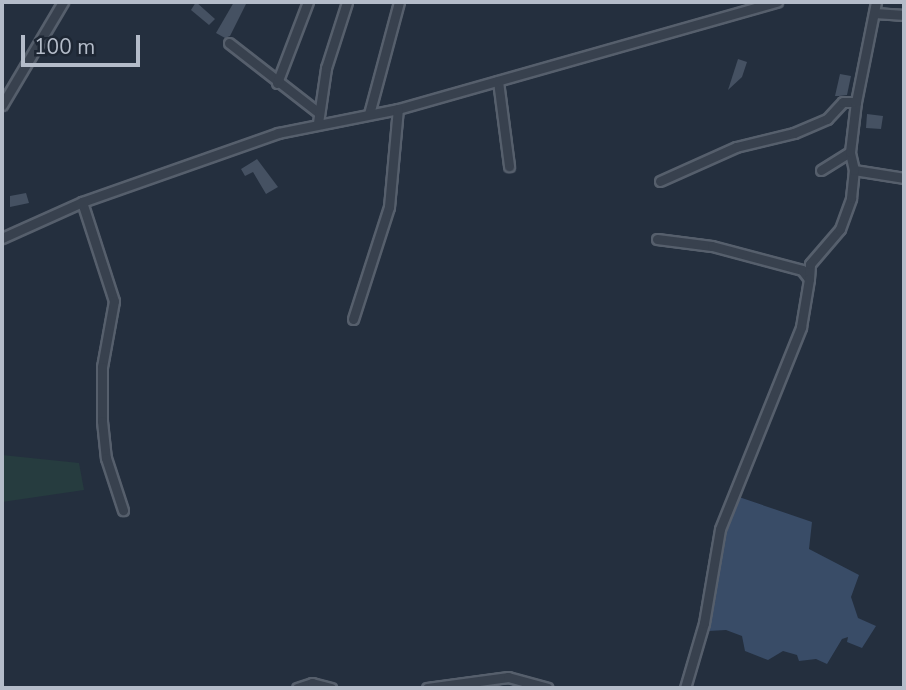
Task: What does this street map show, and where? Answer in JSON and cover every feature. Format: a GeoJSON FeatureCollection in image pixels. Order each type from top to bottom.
{"type":"FeatureCollection","features":[{"type":"Feature","properties":{"kind":"street"},"geometry":{"type":"LineString","coordinates":[[2,105],[63,2]]}},
{"type":"Feature","properties":{"kind":"street"},"geometry":{"type":"LineString","coordinates":[[277,83],[308,2]]}},
{"type":"Feature","properties":{"kind":"street"},"geometry":{"type":"LineString","coordinates":[[319,118],[326,68],[347,2]]}},
{"type":"Feature","properties":{"kind":"street"},"geometry":{"type":"LineString","coordinates":[[369,114],[398,2]]}},
{"type":"Feature","properties":{"kind":"street"},"geometry":{"type":"LineString","coordinates":[[2,238],[82,202],[319,118],[369,114],[398,108],[777,2]]}},
{"type":"Feature","properties":{"kind":"street"},"geometry":{"type":"LineString","coordinates":[[685,688],[704,624],[720,530],[801,327],[810,264],[840,229],[849,209],[854,170],[850,152],[856,102],[876,2]]}},
{"type":"Feature","properties":{"kind":"street"},"geometry":{"type":"LineString","coordinates":[[875,13],[904,15]]}},
{"type":"Feature","properties":{"kind":"street"},"geometry":{"type":"LineString","coordinates":[[229,43],[319,118]]}},
{"type":"Feature","properties":{"kind":"street"},"geometry":{"type":"LineString","coordinates":[[498,81],[509,166]]}},
{"type":"Feature","properties":{"kind":"street"},"geometry":{"type":"LineString","coordinates":[[660,181],[736,147],[794,133],[827,119],[843,102],[856,102]]}},
{"type":"Feature","properties":{"kind":"street"},"geometry":{"type":"LineString","coordinates":[[353,319],[389,207],[398,108]]}},
{"type":"Feature","properties":{"kind":"street"},"geometry":{"type":"LineString","coordinates":[[821,170],[850,152]]}},
{"type":"Feature","properties":{"kind":"street"},"geometry":{"type":"LineString","coordinates":[[854,170],[904,177]]}},
{"type":"Feature","properties":{"kind":"street"},"geometry":{"type":"LineString","coordinates":[[82,202],[114,301],[102,367],[102,421],[106,458],[123,510]]}},
{"type":"Feature","properties":{"kind":"street"},"geometry":{"type":"LineString","coordinates":[[657,239],[712,246],[802,270],[809,279]]}},
{"type":"Feature","properties":{"kind":"street"},"geometry":{"type":"LineString","coordinates":[[427,688],[508,677],[548,688]]}},
{"type":"Feature","properties":{"kind":"street"},"geometry":{"type":"LineString","coordinates":[[297,688],[306,684],[331,688]]}},
{"type":"Feature","properties":{"kind":"green space"},"geometry":{"type":"Polygon","coordinates":[[[2,455],[79,463],[84,490],[2,502],[2,455]]]}},
{"type":"Feature","properties":{"kind":"water"},"geometry":{"type":"Polygon","coordinates":[[[739,497],[812,522],[809,549],[859,575],[851,597],[858,618],[876,626],[862,648],[847,642],[848,637],[842,639],[827,664],[816,659],[799,661],[797,655],[783,651],[768,660],[745,651],[742,636],[726,630],[708,631],[722,532],[739,497]]]}},
{"type":"Feature","properties":{"kind":"building"},"geometry":{"type":"Polygon","coordinates":[[[196,2],[215,19],[209,25],[191,10],[196,2]]]}},
{"type":"Feature","properties":{"kind":"building"},"geometry":{"type":"Polygon","coordinates":[[[234,2],[247,2],[230,36],[225,38],[216,33],[234,2]]]}},
{"type":"Feature","properties":{"kind":"building"},"geometry":{"type":"Polygon","coordinates":[[[738,59],[747,62],[742,77],[728,90],[738,59]]]}},
{"type":"Feature","properties":{"kind":"building"},"geometry":{"type":"Polygon","coordinates":[[[840,74],[851,76],[847,95],[835,96],[840,74]]]}},
{"type":"Feature","properties":{"kind":"building"},"geometry":{"type":"Polygon","coordinates":[[[867,114],[883,116],[881,129],[866,128],[867,114]]]}},
{"type":"Feature","properties":{"kind":"building"},"geometry":{"type":"Polygon","coordinates":[[[257,159],[278,187],[266,194],[253,172],[245,176],[241,169],[257,159]]]}},
{"type":"Feature","properties":{"kind":"building"},"geometry":{"type":"Polygon","coordinates":[[[26,193],[29,203],[10,207],[10,196],[26,193]]]}}]}
